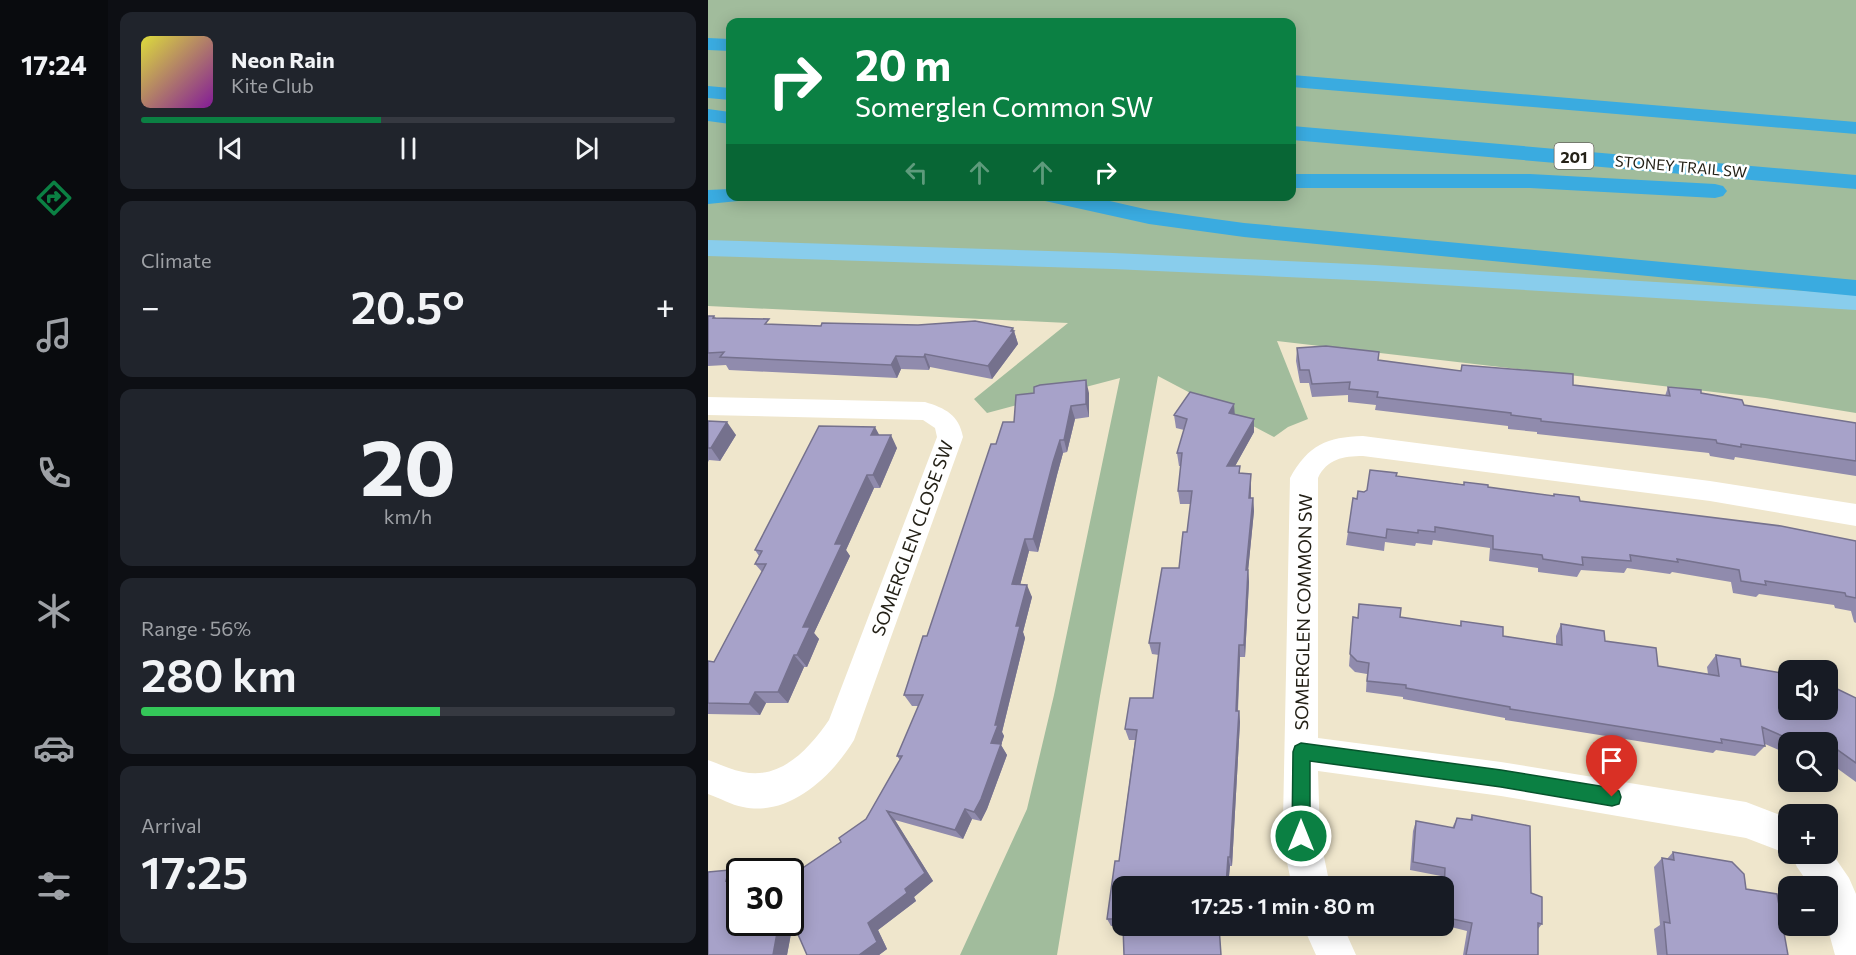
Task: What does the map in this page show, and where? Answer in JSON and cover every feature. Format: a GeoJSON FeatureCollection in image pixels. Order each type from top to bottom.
{"type":"FeatureCollection","features":[{"type":"Feature","properties":{"kind":"highway"},"geometry":{"type":"LineString","coordinates":[[708,44],[726,45]]}},
{"type":"Feature","properties":{"kind":"highway"},"geometry":{"type":"LineString","coordinates":[[1296,81],[1856,128]]}},
{"type":"Feature","properties":{"kind":"highway"},"geometry":{"type":"LineString","coordinates":[[1347,85],[1625,96],[1856,112]]}},
{"type":"Feature","properties":{"kind":"highway"},"geometry":{"type":"LineString","coordinates":[[708,92],[726,94]]}},
{"type":"Feature","properties":{"kind":"highway"},"geometry":{"type":"LineString","coordinates":[[708,116],[726,118]]}},
{"type":"Feature","properties":{"kind":"highway","name":"STONEY TRAIL SW"},"geometry":{"type":"LineString","coordinates":[[1296,133],[1856,182]]}},
{"type":"Feature","properties":{"kind":"highway"},"geometry":{"type":"LineString","coordinates":[[1296,181],[1432,179],[1602,183],[1856,202]]}},
{"type":"Feature","properties":{"kind":"highway"},"geometry":{"type":"LineString","coordinates":[[708,197],[726,196]]}},
{"type":"Feature","properties":{"kind":"highway"},"geometry":{"type":"LineString","coordinates":[[1073,201],[1118,212],[1224,228],[1856,288]]}},
{"type":"Feature","properties":{"kind":"main road"},"geometry":{"type":"LineString","coordinates":[[708,248],[1113,261],[1364,273],[1856,302]]}},
{"type":"Feature","properties":{"kind":"street","name":"SOMERGLEN CLOSE SW"},"geometry":{"type":"LineString","coordinates":[[708,406],[925,411],[945,421],[950,437],[842,729],[832,746],[812,768],[797,778],[763,790],[746,790],[708,777]]}},
{"type":"Feature","properties":{"kind":"street","name":"SOMERGLEN COMMON SW"},"geometry":{"type":"LineString","coordinates":[[1778,832],[1746,820],[1501,778],[1301,752],[1304,478],[1308,467],[1322,453],[1345,446],[1363,446],[1710,491],[1856,515]]}},
{"type":"Feature","properties":{"kind":"street"},"geometry":{"type":"LineString","coordinates":[[1301,752],[1301,836],[1308,876]]}},
{"type":"Feature","properties":{"kind":"street"},"geometry":{"type":"LineString","coordinates":[[1817,864],[1836,891],[1855,955]]}},
{"type":"Feature","properties":{"kind":"street"},"geometry":{"type":"LineString","coordinates":[[1327,936],[1336,955]]}},
{"type":"Feature","properties":{"kind":"green space"},"geometry":{"type":"Polygon","coordinates":[[[708,0],[1856,0],[1856,413],[1765,398],[1277,341],[1308,419],[1288,427],[1274,437],[1158,376],[1100,696],[1057,955],[960,955],[1027,809],[1054,695],[1120,378],[987,413],[974,399],[1068,323],[708,306],[708,0]]]}},
{"type":"Feature","properties":{"kind":"building"},"geometry":{"type":"Polygon","coordinates":[[[708,316],[769,319],[765,324],[821,326],[822,323],[918,325],[975,321],[1013,328],[1011,331],[1014,331],[988,366],[925,354],[924,357],[896,356],[891,365],[720,357],[724,352],[708,353],[708,316]]]}},
{"type":"Feature","properties":{"kind":"building"},"geometry":{"type":"Polygon","coordinates":[[[1326,346],[1379,352],[1378,360],[1461,371],[1462,365],[1573,374],[1573,385],[1670,396],[1668,387],[1701,390],[1701,393],[1742,400],[1744,405],[1856,423],[1856,461],[1741,444],[1741,447],[1717,443],[1716,440],[1541,421],[1541,419],[1511,415],[1511,413],[1377,397],[1378,392],[1349,389],[1350,382],[1312,384],[1309,370],[1300,370],[1297,348],[1326,346]]]}},
{"type":"Feature","properties":{"kind":"building"},"geometry":{"type":"Polygon","coordinates":[[[1086,380],[1086,404],[1071,406],[1064,440],[1060,440],[1053,462],[1033,539],[1025,539],[1012,584],[1027,585],[1016,626],[1020,626],[995,725],[998,725],[991,743],[1001,744],[981,799],[974,812],[965,809],[955,830],[887,811],[925,873],[905,889],[907,893],[868,923],[877,942],[859,955],[807,955],[799,936],[804,936],[804,867],[841,842],[839,838],[866,819],[902,756],[897,756],[923,695],[904,695],[923,636],[927,636],[991,444],[996,444],[1003,422],[1014,422],[1016,395],[1034,393],[1034,387],[1086,380]]]}},
{"type":"Feature","properties":{"kind":"building"},"geometry":{"type":"Polygon","coordinates":[[[1190,392],[1234,404],[1229,413],[1254,419],[1227,466],[1240,466],[1239,473],[1251,474],[1249,498],[1253,498],[1246,570],[1248,570],[1244,645],[1239,645],[1236,711],[1239,711],[1230,857],[1228,857],[1227,876],[1113,876],[1115,861],[1119,861],[1137,730],[1125,729],[1130,698],[1153,698],[1160,643],[1149,643],[1162,568],[1179,568],[1183,532],[1187,532],[1192,491],[1178,491],[1182,453],[1177,453],[1187,419],[1174,415],[1190,392]]]}},
{"type":"Feature","properties":{"kind":"building"},"geometry":{"type":"Polygon","coordinates":[[[708,421],[727,422],[711,448],[708,448],[708,421]]]}},
{"type":"Feature","properties":{"kind":"building"},"geometry":{"type":"Polygon","coordinates":[[[819,426],[875,427],[871,435],[891,435],[873,475],[867,475],[835,544],[842,544],[803,627],[810,627],[797,655],[794,655],[778,692],[755,692],[749,704],[708,703],[708,661],[714,662],[766,564],[755,564],[762,551],[755,550],[819,426]]]}},
{"type":"Feature","properties":{"kind":"building"},"geometry":{"type":"Polygon","coordinates":[[[1370,470],[1397,473],[1396,476],[1464,485],[1464,482],[1488,485],[1488,487],[1554,496],[1554,494],[1579,497],[1580,501],[1781,526],[1856,541],[1856,598],[1846,596],[1845,593],[1765,581],[1766,585],[1741,581],[1739,570],[1677,559],[1678,562],[1630,555],[1631,561],[1582,557],[1583,565],[1543,559],[1542,555],[1493,549],[1493,536],[1435,527],[1435,532],[1418,530],[1418,533],[1387,529],[1386,538],[1348,532],[1353,498],[1357,499],[1358,491],[1367,490],[1370,470]]]}},
{"type":"Feature","properties":{"kind":"building"},"geometry":{"type":"Polygon","coordinates":[[[1359,604],[1401,608],[1400,617],[1461,626],[1461,621],[1503,627],[1503,636],[1562,645],[1561,624],[1604,631],[1605,641],[1656,648],[1658,666],[1719,676],[1716,655],[1740,659],[1741,666],[1778,672],[1778,720],[1838,720],[1838,689],[1856,698],[1856,763],[1838,750],[1838,732],[1778,732],[1778,734],[1762,727],[1765,746],[1721,739],[1722,743],[1510,709],[1510,707],[1406,688],[1406,685],[1367,681],[1369,663],[1357,661],[1350,654],[1353,617],[1358,618],[1359,604]]]}},
{"type":"Feature","properties":{"kind":"building"},"geometry":{"type":"Polygon","coordinates":[[[1472,815],[1530,826],[1531,893],[1542,897],[1542,924],[1538,923],[1538,955],[1466,955],[1472,923],[1454,919],[1454,876],[1445,876],[1445,868],[1413,862],[1416,821],[1454,828],[1457,818],[1472,820],[1472,815]]]}},
{"type":"Feature","properties":{"kind":"building"},"geometry":{"type":"Polygon","coordinates":[[[1673,852],[1732,862],[1744,874],[1746,889],[1777,894],[1778,936],[1785,936],[1788,955],[1667,955],[1664,922],[1670,923],[1662,858],[1674,860],[1673,852]]]}},
{"type":"Feature","properties":{"kind":"building"},"geometry":{"type":"Polygon","coordinates":[[[726,870],[726,936],[776,936],[773,955],[708,955],[708,872],[726,870]]]}},
{"type":"Feature","properties":{"kind":"building"},"geometry":{"type":"Polygon","coordinates":[[[1112,883],[1112,919],[1107,919],[1112,883]]]}},
{"type":"Feature","properties":{"kind":"building"},"geometry":{"type":"Polygon","coordinates":[[[1123,936],[1220,936],[1221,955],[1124,955],[1123,936]]]}},
{"type":"Feature","properties":{"kind":"route"},"geometry":{"type":"LineString","coordinates":[[1301,836],[1301,752],[1501,778],[1612,797]]}}]}
